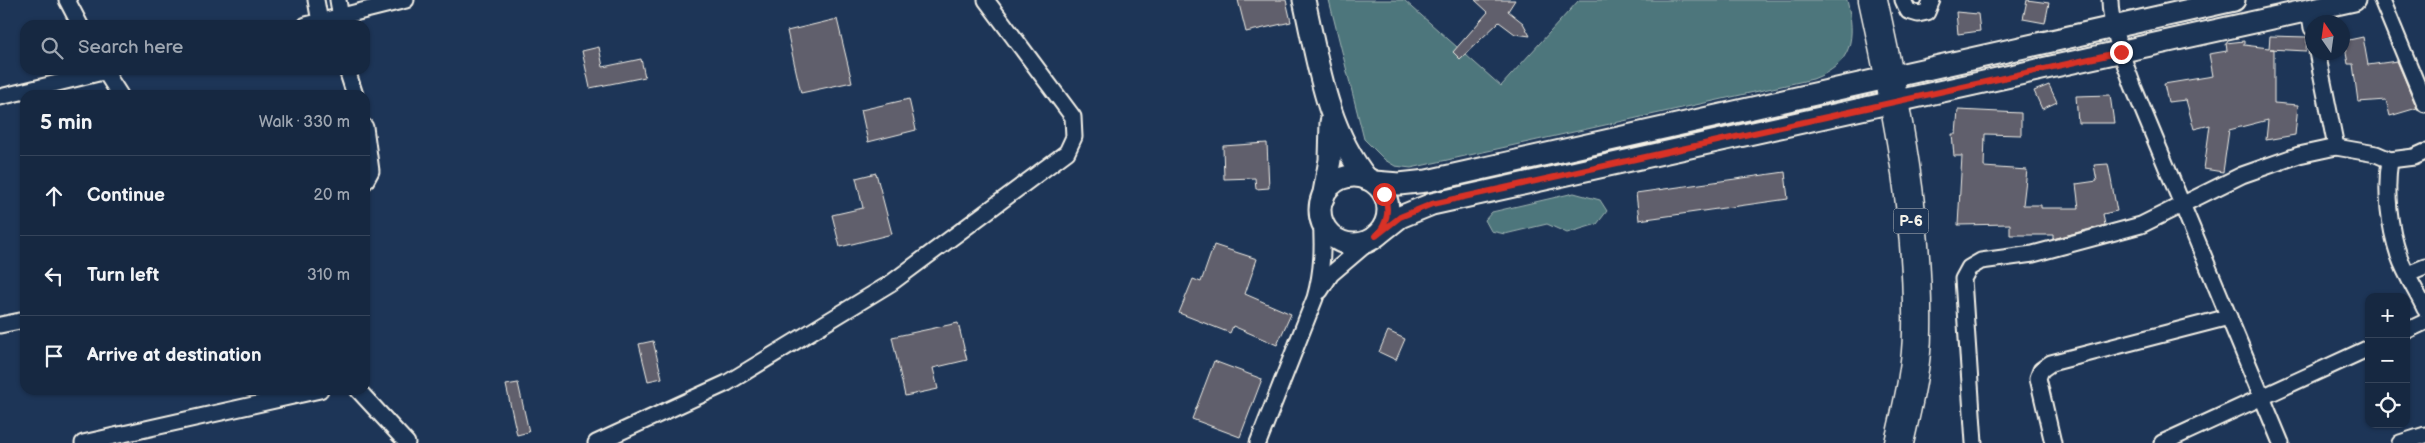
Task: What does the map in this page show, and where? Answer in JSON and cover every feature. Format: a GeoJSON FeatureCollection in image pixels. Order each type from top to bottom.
{"type":"FeatureCollection","features":[{"type":"Feature","properties":{"kind":"highway","name":"P-6"},"geometry":{"type":"LineString","coordinates":[[1873,0],[1893,90],[1904,153],[1915,269],[1917,332],[1910,394],[1899,443]]}},
{"type":"Feature","properties":{"kind":"street"},"geometry":{"type":"LineString","coordinates":[[67,0],[77,20]]}},
{"type":"Feature","properties":{"kind":"street"},"geometry":{"type":"LineString","coordinates":[[316,0],[326,20]]}},
{"type":"Feature","properties":{"kind":"street"},"geometry":{"type":"LineString","coordinates":[[328,20],[338,0]]}},
{"type":"Feature","properties":{"kind":"street"},"geometry":{"type":"LineString","coordinates":[[334,20],[406,0]]}},
{"type":"Feature","properties":{"kind":"street"},"geometry":{"type":"LineString","coordinates":[[596,443],[727,383],[882,288],[1067,152],[1074,137],[1072,117],[986,0]]}},
{"type":"Feature","properties":{"kind":"street"},"geometry":{"type":"LineString","coordinates":[[1304,0],[1331,116],[1348,153],[1371,181],[1384,194],[1388,208],[1386,224],[1373,238],[1364,243],[1350,244],[1337,239],[1326,229],[1321,210],[1328,189],[1339,180],[1353,176],[1371,181],[1399,184],[1427,181],[1893,90],[2305,20]]}},
{"type":"Feature","properties":{"kind":"street"},"geometry":{"type":"LineString","coordinates":[[1903,0],[1908,11],[1918,14],[1927,12],[1932,0]]}},
{"type":"Feature","properties":{"kind":"street"},"geometry":{"type":"LineString","coordinates":[[2110,0],[2110,9],[2121,52],[2133,86],[2184,204],[2282,443]]}},
{"type":"Feature","properties":{"kind":"street"},"geometry":{"type":"LineString","coordinates":[[1315,298],[1332,274],[1373,238],[1400,217],[1432,204],[1893,90],[2115,26],[2234,0]]}},
{"type":"Feature","properties":{"kind":"street"},"geometry":{"type":"LineString","coordinates":[[2320,15],[2354,0]]}},
{"type":"Feature","properties":{"kind":"street"},"geometry":{"type":"LineString","coordinates":[[2382,0],[2425,104]]}},
{"type":"Feature","properties":{"kind":"street"},"geometry":{"type":"LineString","coordinates":[[2319,60],[2336,146]]}},
{"type":"Feature","properties":{"kind":"street"},"geometry":{"type":"LineString","coordinates":[[28,90],[87,75]]}},
{"type":"Feature","properties":{"kind":"street"},"geometry":{"type":"LineString","coordinates":[[110,75],[117,90]]}},
{"type":"Feature","properties":{"kind":"street"},"geometry":{"type":"LineString","coordinates":[[349,75],[353,90]]}},
{"type":"Feature","properties":{"kind":"street"},"geometry":{"type":"LineString","coordinates":[[0,97],[20,92]]}},
{"type":"Feature","properties":{"kind":"street"},"geometry":{"type":"LineString","coordinates":[[1258,443],[1315,298],[1322,274],[1321,210],[1330,160],[1331,116]]}},
{"type":"Feature","properties":{"kind":"street"},"geometry":{"type":"LineString","coordinates":[[1974,443],[1963,279],[1969,268],[1982,261],[2033,254],[2141,225],[2242,174],[2299,155],[2336,146],[2376,154],[2390,160],[2414,157],[2425,152]]}},
{"type":"Feature","properties":{"kind":"street"},"geometry":{"type":"LineString","coordinates":[[2390,160],[2387,180],[2393,230],[2400,257],[2425,309]]}},
{"type":"Feature","properties":{"kind":"street"},"geometry":{"type":"LineString","coordinates":[[2408,274],[2425,267]]}},
{"type":"Feature","properties":{"kind":"street"},"geometry":{"type":"LineString","coordinates":[[2053,443],[2038,378],[2041,370],[2051,363],[2230,317]]}},
{"type":"Feature","properties":{"kind":"street"},"geometry":{"type":"LineString","coordinates":[[0,325],[20,321]]}},
{"type":"Feature","properties":{"kind":"street"},"geometry":{"type":"LineString","coordinates":[[2410,329],[2425,322]]}},
{"type":"Feature","properties":{"kind":"street"},"geometry":{"type":"LineString","coordinates":[[2162,443],[2365,350]]}},
{"type":"Feature","properties":{"kind":"street"},"geometry":{"type":"LineString","coordinates":[[84,443],[298,395]]}},
{"type":"Feature","properties":{"kind":"street"},"geometry":{"type":"LineString","coordinates":[[363,395],[407,443]]}},
{"type":"Feature","properties":{"kind":"street"},"geometry":{"type":"LineString","coordinates":[[2400,443],[2425,435]]}},
{"type":"Feature","properties":{"kind":"green space"},"geometry":{"type":"Polygon","coordinates":[[[1329,0],[1404,0],[1501,86],[1579,0],[1847,0],[1850,14],[1851,38],[1844,57],[1836,66],[1813,79],[1411,168],[1395,166],[1385,160],[1364,139],[1329,0]]]}},
{"type":"Feature","properties":{"kind":"green space"},"geometry":{"type":"Polygon","coordinates":[[[1574,193],[1600,200],[1607,211],[1597,224],[1567,233],[1547,224],[1505,234],[1491,231],[1485,220],[1492,212],[1574,193]]]}},
{"type":"Feature","properties":{"kind":"building"},"geometry":{"type":"Polygon","coordinates":[[[1238,0],[1286,0],[1291,22],[1246,32],[1238,0]]]}},
{"type":"Feature","properties":{"kind":"building"},"geometry":{"type":"Polygon","coordinates":[[[1475,0],[1515,0],[1508,11],[1523,23],[1530,36],[1515,34],[1499,22],[1460,59],[1453,52],[1488,12],[1475,0]]]}},
{"type":"Feature","properties":{"kind":"building"},"geometry":{"type":"Polygon","coordinates":[[[2027,0],[2049,3],[2045,23],[2023,19],[2027,0]]]}},
{"type":"Feature","properties":{"kind":"building"},"geometry":{"type":"Polygon","coordinates":[[[1956,12],[1978,14],[1980,31],[1958,34],[1956,12]]]}},
{"type":"Feature","properties":{"kind":"building"},"geometry":{"type":"Polygon","coordinates":[[[837,19],[852,82],[801,93],[787,31],[837,19]]]}},
{"type":"Feature","properties":{"kind":"building"},"geometry":{"type":"Polygon","coordinates":[[[2270,36],[2305,37],[2305,51],[2274,49],[2274,103],[2298,105],[2295,135],[2266,140],[2268,120],[2229,130],[2223,172],[2204,169],[2210,125],[2194,129],[2186,100],[2168,102],[2164,84],[2213,76],[2209,54],[2227,51],[2226,43],[2244,41],[2244,45],[2269,48],[2270,36]]]}},
{"type":"Feature","properties":{"kind":"building"},"geometry":{"type":"Polygon","coordinates":[[[2363,37],[2368,65],[2397,61],[2417,108],[2390,116],[2386,100],[2358,102],[2353,64],[2348,64],[2347,60],[2350,60],[2350,40],[2363,37]]]}},
{"type":"Feature","properties":{"kind":"building"},"geometry":{"type":"Polygon","coordinates":[[[599,47],[603,67],[641,59],[645,77],[590,88],[582,51],[599,47]]]}},
{"type":"Feature","properties":{"kind":"building"},"geometry":{"type":"Polygon","coordinates":[[[2049,85],[2057,102],[2042,109],[2034,91],[2049,85]]]}},
{"type":"Feature","properties":{"kind":"building"},"geometry":{"type":"Polygon","coordinates":[[[2110,95],[2114,123],[2078,123],[2076,96],[2110,95]]]}},
{"type":"Feature","properties":{"kind":"building"},"geometry":{"type":"Polygon","coordinates":[[[909,99],[916,130],[868,142],[861,110],[909,99]]]}},
{"type":"Feature","properties":{"kind":"building"},"geometry":{"type":"Polygon","coordinates":[[[1958,110],[2021,113],[2021,135],[1985,134],[1984,167],[2027,170],[2023,205],[2041,205],[2041,208],[2079,208],[2076,184],[2097,181],[2094,165],[2108,164],[2117,211],[2103,214],[2105,225],[2053,239],[2053,235],[2010,235],[2010,224],[1958,225],[1962,156],[1954,156],[1952,134],[1956,134],[1958,110]]]}},
{"type":"Feature","properties":{"kind":"building"},"geometry":{"type":"Polygon","coordinates":[[[1267,143],[1269,188],[1256,189],[1255,178],[1224,179],[1223,146],[1267,143]]]}},
{"type":"Feature","properties":{"kind":"building"},"geometry":{"type":"Polygon","coordinates":[[[1785,172],[1788,199],[1639,220],[1636,193],[1785,172]]]}},
{"type":"Feature","properties":{"kind":"building"},"geometry":{"type":"Polygon","coordinates":[[[876,173],[892,234],[840,247],[832,215],[863,208],[856,178],[876,173]]]}},
{"type":"Feature","properties":{"kind":"building"},"geometry":{"type":"Polygon","coordinates":[[[1214,245],[1257,259],[1245,294],[1291,314],[1277,345],[1233,326],[1230,333],[1179,313],[1193,279],[1201,282],[1214,245]]]}},
{"type":"Feature","properties":{"kind":"building"},"geometry":{"type":"Polygon","coordinates":[[[958,323],[967,360],[933,368],[938,389],[905,396],[892,337],[958,323]]]}},
{"type":"Feature","properties":{"kind":"building"},"geometry":{"type":"Polygon","coordinates":[[[1388,331],[1405,339],[1396,360],[1379,352],[1388,331]]]}},
{"type":"Feature","properties":{"kind":"building"},"geometry":{"type":"Polygon","coordinates":[[[653,341],[662,378],[648,381],[639,344],[653,341]]]}},
{"type":"Feature","properties":{"kind":"building"},"geometry":{"type":"Polygon","coordinates":[[[1214,361],[1262,379],[1240,437],[1192,419],[1214,361]]]}},
{"type":"Feature","properties":{"kind":"building"},"geometry":{"type":"Polygon","coordinates":[[[518,383],[529,432],[517,435],[506,385],[518,383]]]}},
{"type":"Feature","properties":{"kind":"route"},"geometry":{"type":"LineString","coordinates":[[1384,194],[1387,201],[1388,216],[1386,224],[1376,236],[1400,217],[1432,204],[2121,52]]}}]}
